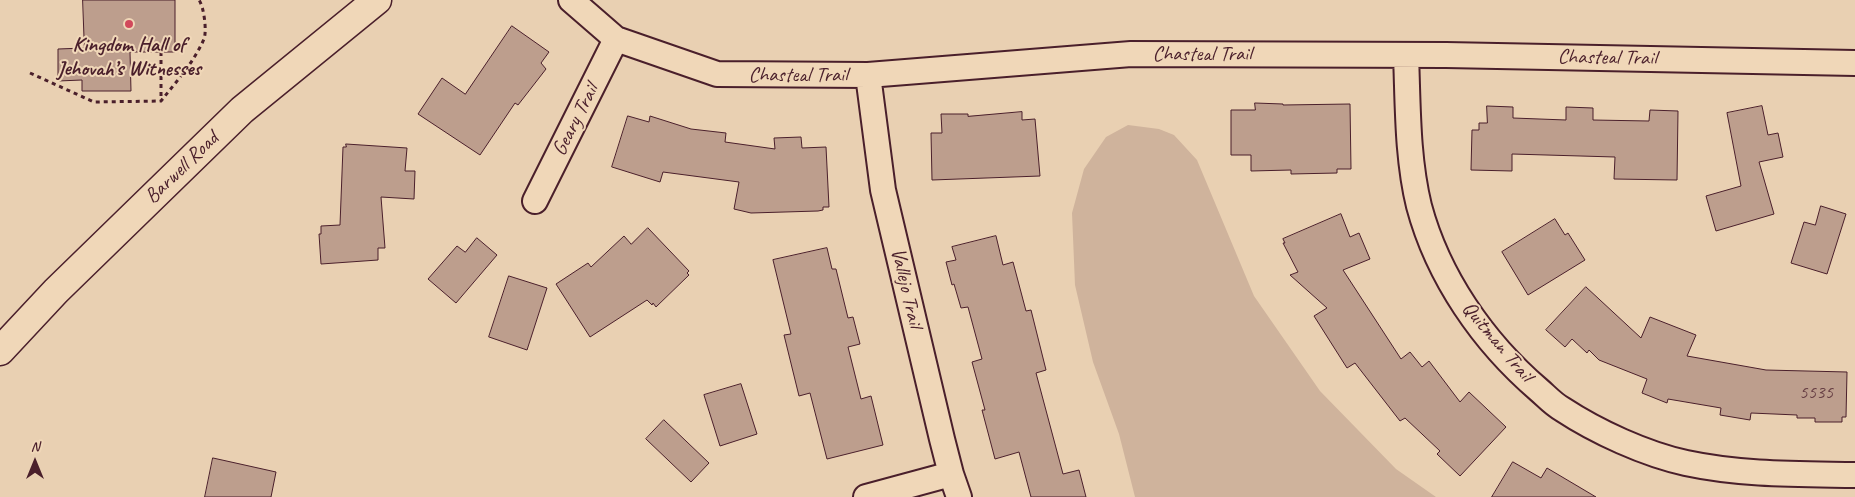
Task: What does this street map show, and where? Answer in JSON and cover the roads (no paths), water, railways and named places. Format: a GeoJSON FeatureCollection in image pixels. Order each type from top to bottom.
{"type":"FeatureCollection","features":[{"type":"Feature","properties":{"kind":"street","name":"Barwell Road"},"geometry":{"type":"LineString","coordinates":[[0,351],[56,291],[242,110],[377,0]]}},
{"type":"Feature","properties":{"kind":"street","name":"Chasteal Trail"},"geometry":{"type":"LineString","coordinates":[[571,0],[616,40],[717,74],[868,75],[1131,54],[1406,55],[1855,63]]}},
{"type":"Feature","properties":{"kind":"street","name":"Geary Trail"},"geometry":{"type":"LineString","coordinates":[[535,201],[616,40]]}},
{"type":"Feature","properties":{"kind":"street","name":"Quitman Trail"},"geometry":{"type":"LineString","coordinates":[[1406,55],[1410,152],[1419,206],[1439,263],[1474,320],[1515,369],[1561,409],[1625,444],[1685,463],[1756,474],[1855,475]]}},
{"type":"Feature","properties":{"kind":"street","name":"Vallejo Trail"},"geometry":{"type":"LineString","coordinates":[[868,75],[883,190],[951,474],[959,497]]}},
{"type":"Feature","properties":{"kind":"street"},"geometry":{"type":"LineString","coordinates":[[866,497],[951,474]]}},
{"type":"Feature","properties":{"kind":"place","name":"Kingdom Hall of Jehovah’s Witnesses"},"geometry":{"type":"Point","coordinates":[129,24]}}]}
